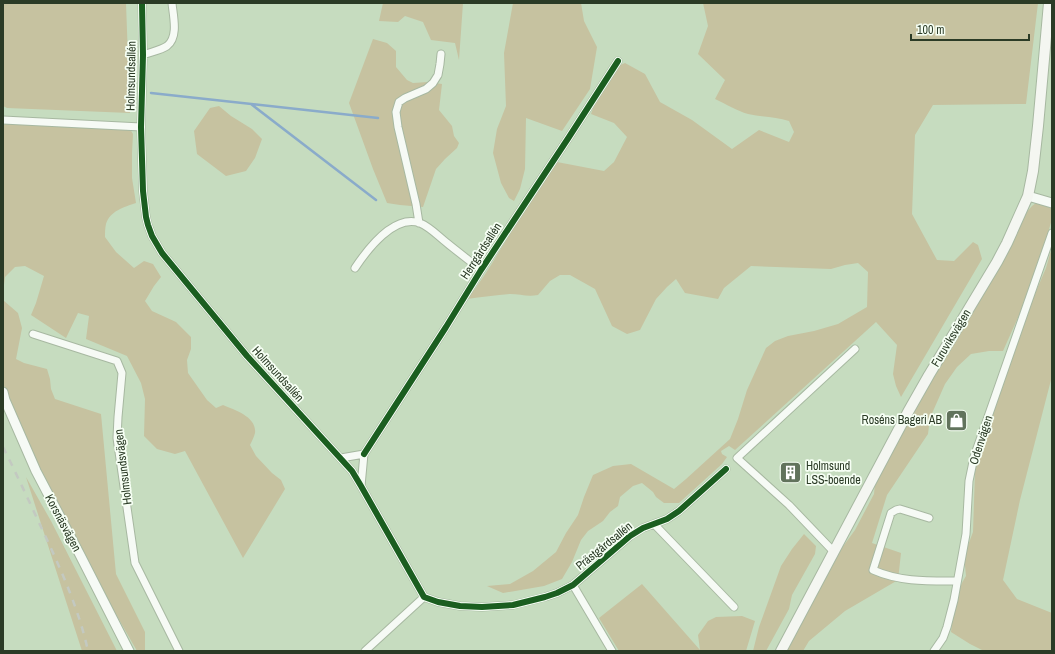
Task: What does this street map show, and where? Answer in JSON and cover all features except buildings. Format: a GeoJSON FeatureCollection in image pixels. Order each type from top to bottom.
{"type":"FeatureCollection","features":[{"type":"Feature","properties":{"kind":"main road","name":"Furuviksvägen"},"geometry":{"type":"LineString","coordinates":[[781,651],[915,400],[1007,244],[1028,196],[1033,171],[1038,126],[1049,3]]}},
{"type":"Feature","properties":{"kind":"street","name":"Holmsundsallén"},"geometry":{"type":"LineString","coordinates":[[142,3],[143,55],[141,127],[143,191],[146,216],[150,230],[162,253],[247,356],[352,471],[424,597]]}},
{"type":"Feature","properties":{"kind":"street"},"geometry":{"type":"LineString","coordinates":[[143,55],[164,48],[174,36],[172,3]]}},
{"type":"Feature","properties":{"kind":"street"},"geometry":{"type":"LineString","coordinates":[[355,268],[364,255],[385,234],[397,225],[407,222],[419,223],[396,112],[399,102],[405,98],[426,90],[433,83],[438,75],[441,54]]}},
{"type":"Feature","properties":{"kind":"street","name":"Herrgårdsallén"},"geometry":{"type":"LineString","coordinates":[[364,454],[481,270],[618,61]]}},
{"type":"Feature","properties":{"kind":"street"},"geometry":{"type":"LineString","coordinates":[[3,120],[141,127]]}},
{"type":"Feature","properties":{"kind":"street"},"geometry":{"type":"LineString","coordinates":[[1028,196],[1052,203]]}},
{"type":"Feature","properties":{"kind":"street","name":"Herrgårdsallén"},"geometry":{"type":"LineString","coordinates":[[419,223],[430,229],[481,270]]}},
{"type":"Feature","properties":{"kind":"street","name":"Odenvägen"},"geometry":{"type":"LineString","coordinates":[[934,651],[943,638],[954,600],[966,534],[969,481],[974,457],[1052,233]]}},
{"type":"Feature","properties":{"kind":"street","name":"Holmsundsvägen"},"geometry":{"type":"LineString","coordinates":[[33,334],[117,361],[122,373],[117,438],[135,563],[179,651]]}},
{"type":"Feature","properties":{"kind":"street"},"geometry":{"type":"LineString","coordinates":[[834,552],[789,505],[738,458],[855,349]]}},
{"type":"Feature","properties":{"kind":"street","name":"Korsnäsvägen"},"geometry":{"type":"LineString","coordinates":[[3,392],[5,400],[36,472],[76,546],[129,651]]}},
{"type":"Feature","properties":{"kind":"street"},"geometry":{"type":"LineString","coordinates":[[341,458],[364,454],[361,486]]}},
{"type":"Feature","properties":{"kind":"street","name":"Prästgårdsallén"},"geometry":{"type":"LineString","coordinates":[[573,585],[630,536],[643,528],[672,516],[679,511],[726,468]]}},
{"type":"Feature","properties":{"kind":"street"},"geometry":{"type":"LineString","coordinates":[[929,518],[900,509],[893,511],[891,513],[873,570],[891,577],[908,580],[957,581]]}},
{"type":"Feature","properties":{"kind":"street"},"geometry":{"type":"LineString","coordinates":[[654,524],[734,607]]}},
{"type":"Feature","properties":{"kind":"street"},"geometry":{"type":"LineString","coordinates":[[364,651],[424,597],[438,602],[460,606],[500,606],[519,604],[545,598],[573,585],[612,651]]}},
{"type":"Feature","properties":{"kind":"shaded area"},"geometry":{"type":"Polygon","coordinates":[[[3,3],[126,3],[130,113],[7,108],[3,106],[3,3]]]}},
{"type":"Feature","properties":{"kind":"shaded area"},"geometry":{"type":"Polygon","coordinates":[[[383,3],[463,3],[459,60],[455,43],[431,40],[423,22],[405,16],[398,22],[379,21],[383,3]]]}},
{"type":"Feature","properties":{"kind":"shaded area"},"geometry":{"type":"Polygon","coordinates":[[[513,3],[581,3],[584,21],[597,47],[590,89],[562,131],[526,118],[525,169],[520,189],[514,201],[509,198],[501,183],[493,153],[497,129],[506,106],[504,53],[513,3]]]}},
{"type":"Feature","properties":{"kind":"shaded area"},"geometry":{"type":"Polygon","coordinates":[[[703,3],[1038,3],[1026,104],[933,105],[915,135],[912,214],[937,260],[954,261],[973,242],[978,245],[982,259],[901,397],[893,374],[897,345],[876,322],[735,450],[729,446],[721,451],[722,454],[727,457],[722,464],[679,503],[664,503],[642,483],[633,486],[620,497],[618,506],[610,512],[603,521],[588,531],[581,540],[572,562],[562,579],[544,586],[503,593],[487,586],[510,584],[533,571],[556,552],[578,515],[593,475],[613,466],[631,464],[674,489],[730,439],[747,390],[766,348],[775,341],[788,336],[814,331],[838,324],[867,307],[868,272],[858,263],[831,269],[751,266],[724,288],[718,299],[685,293],[676,279],[656,299],[640,330],[627,334],[612,326],[595,289],[570,275],[560,275],[550,281],[538,295],[530,296],[510,294],[467,299],[484,277],[531,199],[557,162],[604,171],[614,162],[627,137],[614,123],[591,114],[595,103],[618,66],[625,63],[645,74],[660,102],[692,120],[732,149],[759,130],[789,142],[794,132],[789,121],[748,114],[715,99],[725,80],[698,54],[708,26],[703,3]]]}},
{"type":"Feature","properties":{"kind":"shaded area"},"geometry":{"type":"Polygon","coordinates":[[[373,39],[387,43],[396,51],[396,67],[407,80],[413,83],[428,82],[442,84],[439,110],[452,126],[454,136],[459,143],[457,148],[436,169],[423,207],[387,203],[349,103],[373,39]]]}},
{"type":"Feature","properties":{"kind":"shaded area"},"geometry":{"type":"Polygon","coordinates":[[[219,106],[231,116],[252,129],[262,139],[255,158],[246,171],[226,176],[197,154],[194,131],[210,108],[219,106]]]}},
{"type":"Feature","properties":{"kind":"shaded area"},"geometry":{"type":"Polygon","coordinates":[[[5,124],[130,129],[133,134],[132,178],[136,203],[118,210],[111,216],[106,224],[105,237],[116,252],[134,268],[144,261],[153,264],[161,277],[145,301],[152,311],[176,322],[191,337],[191,349],[187,360],[188,373],[207,400],[216,408],[223,405],[249,418],[255,427],[254,438],[250,445],[256,456],[281,480],[285,489],[243,558],[185,451],[175,454],[157,449],[144,436],[145,399],[141,383],[127,356],[86,339],[89,316],[78,313],[66,338],[31,315],[44,276],[25,266],[15,267],[5,277],[3,293],[3,126],[5,124]]]}},
{"type":"Feature","properties":{"kind":"shaded area"},"geometry":{"type":"Polygon","coordinates":[[[1036,203],[1052,207],[1052,219],[1024,304],[1003,351],[989,351],[971,354],[957,367],[945,384],[930,418],[928,434],[887,495],[872,543],[901,553],[898,580],[845,611],[809,641],[803,651],[786,651],[839,552],[855,530],[874,494],[875,483],[932,377],[1025,214],[1036,203]]]}},
{"type":"Feature","properties":{"kind":"shaded area"},"geometry":{"type":"Polygon","coordinates":[[[1052,247],[1052,376],[1020,500],[1003,580],[1017,599],[1052,613],[1052,651],[984,651],[951,632],[957,595],[966,576],[964,556],[973,532],[975,472],[980,451],[1028,310],[1046,268],[1052,247]]]}},
{"type":"Feature","properties":{"kind":"shaded area"},"geometry":{"type":"Polygon","coordinates":[[[3,300],[18,313],[22,328],[16,359],[24,363],[47,369],[51,389],[55,399],[101,414],[116,574],[145,632],[145,651],[137,651],[98,583],[41,472],[8,400],[3,382],[3,300]]]}},
{"type":"Feature","properties":{"kind":"shaded area"},"geometry":{"type":"Polygon","coordinates":[[[26,477],[51,521],[117,651],[82,651],[26,477]]]}},
{"type":"Feature","properties":{"kind":"shaded area"},"geometry":{"type":"Polygon","coordinates":[[[804,534],[816,546],[815,554],[792,595],[789,609],[766,651],[753,651],[759,627],[781,566],[804,534]]]}},
{"type":"Feature","properties":{"kind":"shaded area"},"geometry":{"type":"Polygon","coordinates":[[[642,584],[700,650],[698,635],[708,621],[716,617],[742,616],[755,621],[746,651],[619,651],[599,618],[642,584]]]}},
{"type":"Feature","properties":{"kind":"waterway"},"geometry":{"type":"LineString","coordinates":[[151,93],[378,118]]}},
{"type":"Feature","properties":{"kind":"waterway"},"geometry":{"type":"LineString","coordinates":[[251,104],[376,200]]}},
{"type":"Feature","properties":{"kind":"railway"},"geometry":{"type":"LineString","coordinates":[[3,447],[21,483],[66,583],[81,624],[88,651]]}},
{"type":"Feature","properties":{"kind":"cycle path"},"geometry":{"type":"LineString","coordinates":[[142,3],[143,55],[141,127],[143,191],[146,217],[152,236],[162,253],[247,356],[352,471],[424,597],[438,602],[460,606],[482,607],[513,605],[557,593],[573,585],[630,536],[643,528],[667,519],[679,511],[726,469]]}},
{"type":"Feature","properties":{"kind":"cycle path"},"geometry":{"type":"LineString","coordinates":[[364,454],[481,270],[618,61]]}},
{"type":"Feature","properties":{"kind":"place","name":"Roséns Bageri AB"},"geometry":{"type":"Point","coordinates":[957,420]}},
{"type":"Feature","properties":{"kind":"place","name":"Holmsund LSS-boende"},"geometry":{"type":"Point","coordinates":[791,473]}}]}
